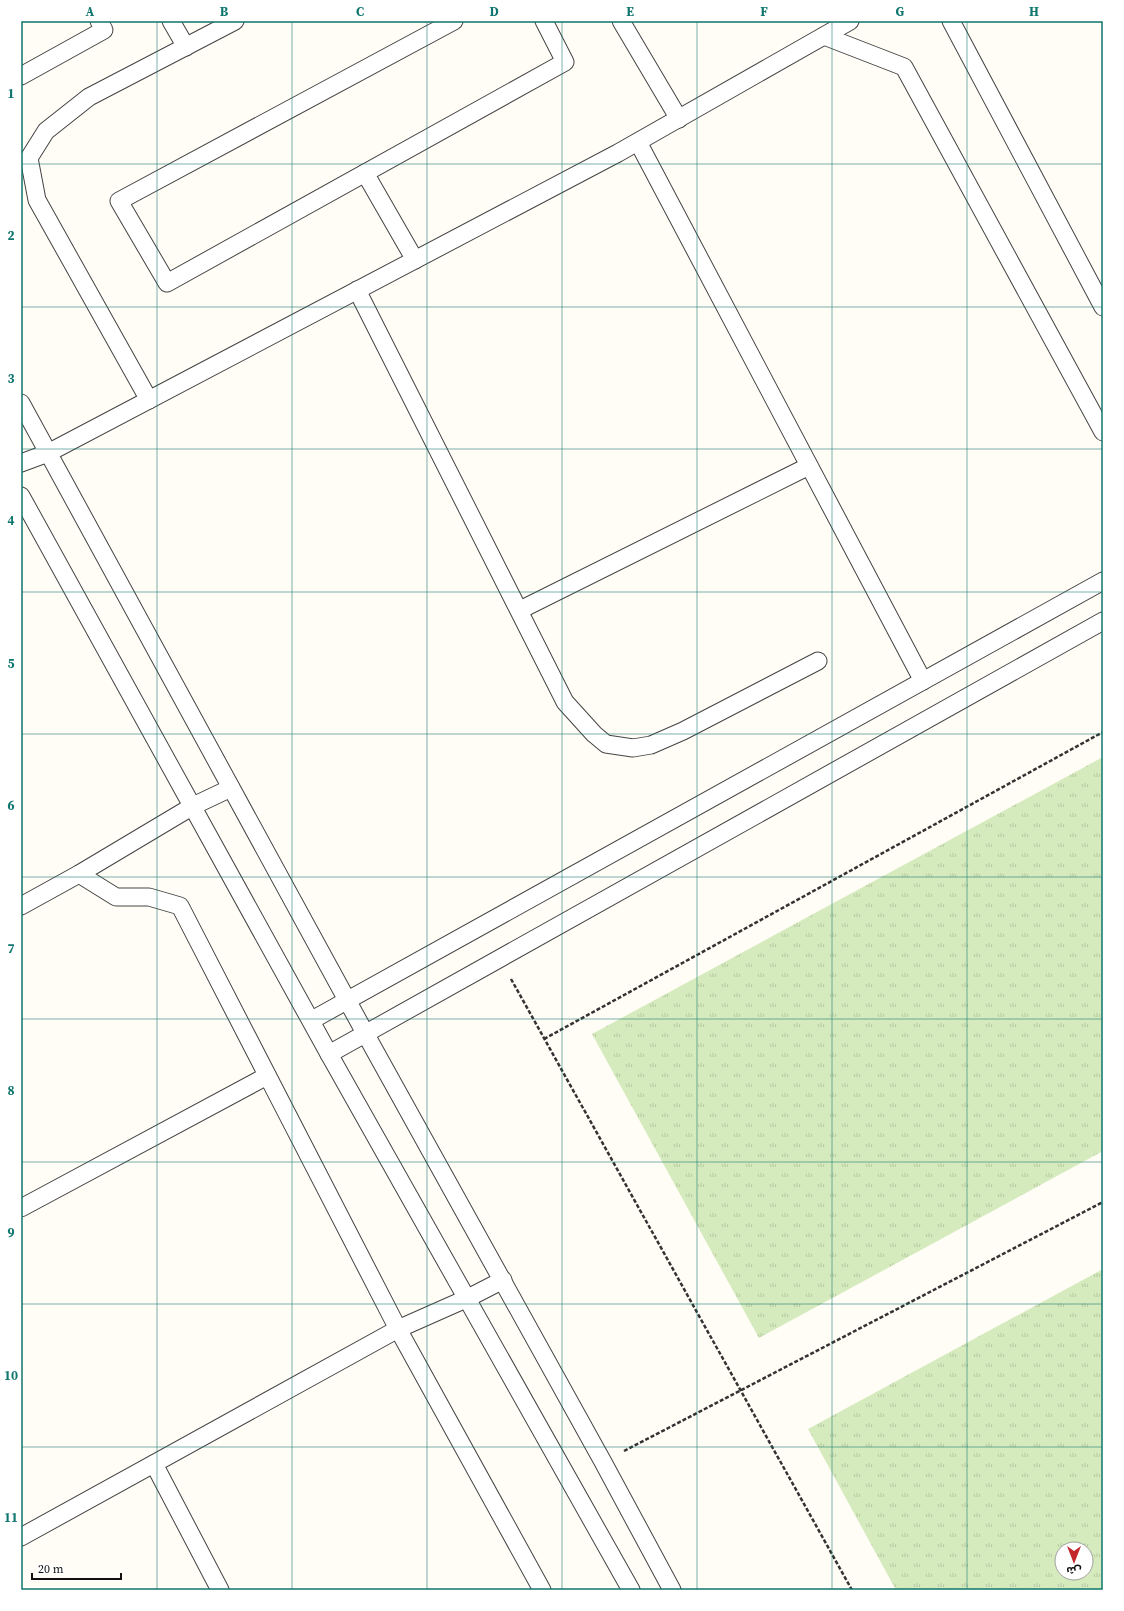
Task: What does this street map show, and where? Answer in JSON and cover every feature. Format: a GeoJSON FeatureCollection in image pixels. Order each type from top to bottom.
{"type":"FeatureCollection","features":[{"type":"Feature","properties":{"kind":"lane"},"geometry":{"type":"LineString","coordinates":[[21,76],[104,30],[99,21]]}},
{"type":"Feature","properties":{"kind":"lane"},"geometry":{"type":"LineString","coordinates":[[171,21],[186,47]]}},
{"type":"Feature","properties":{"kind":"lane"},"geometry":{"type":"LineString","coordinates":[[149,400],[36,200],[29,158],[46,131],[89,97],[235,21]]}},
{"type":"Feature","properties":{"kind":"lane"},"geometry":{"type":"LineString","coordinates":[[454,21],[119,201],[167,283],[565,62],[544,21]]}},
{"type":"Feature","properties":{"kind":"lane"},"geometry":{"type":"LineString","coordinates":[[621,21],[679,119]]}},
{"type":"Feature","properties":{"kind":"lane"},"geometry":{"type":"LineString","coordinates":[[21,463],[48,453],[638,142],[850,21]]}},
{"type":"Feature","properties":{"kind":"lane"},"geometry":{"type":"LineString","coordinates":[[951,21],[1102,303]]}},
{"type":"Feature","properties":{"kind":"lane"},"geometry":{"type":"LineString","coordinates":[[824,36],[904,67],[1103,432]]}},
{"type":"Feature","properties":{"kind":"lane"},"geometry":{"type":"LineString","coordinates":[[638,142],[924,681]]}},
{"type":"Feature","properties":{"kind":"lane"},"geometry":{"type":"LineString","coordinates":[[365,173],[415,260]]}},
{"type":"Feature","properties":{"kind":"lane"},"geometry":{"type":"LineString","coordinates":[[357,290],[520,610],[565,702],[594,734],[606,744],[633,748],[651,745],[683,731],[818,661]]}},
{"type":"Feature","properties":{"kind":"lane"},"geometry":{"type":"LineString","coordinates":[[21,403],[365,1033],[604,1462],[672,1590]]}},
{"type":"Feature","properties":{"kind":"lane"},"geometry":{"type":"LineString","coordinates":[[520,610],[809,466]]}},
{"type":"Feature","properties":{"kind":"lane"},"geometry":{"type":"LineString","coordinates":[[21,496],[312,1020],[329,1054],[468,1298],[631,1590]]}},
{"type":"Feature","properties":{"kind":"lane"},"geometry":{"type":"LineString","coordinates":[[312,1020],[1103,581]]}},
{"type":"Feature","properties":{"kind":"lane"},"geometry":{"type":"LineString","coordinates":[[329,1054],[1103,621]]}},
{"type":"Feature","properties":{"kind":"lane"},"geometry":{"type":"LineString","coordinates":[[21,906],[79,874],[193,806],[231,788]]}},
{"type":"Feature","properties":{"kind":"lane"},"geometry":{"type":"LineString","coordinates":[[79,874],[116,897],[149,897],[180,906],[398,1329],[542,1590]]}},
{"type":"Feature","properties":{"kind":"lane"},"geometry":{"type":"LineString","coordinates":[[21,1208],[267,1076]]}},
{"type":"Feature","properties":{"kind":"lane"},"geometry":{"type":"LineString","coordinates":[[21,1537],[398,1329],[468,1298],[503,1280]]}},
{"type":"Feature","properties":{"kind":"lane"},"geometry":{"type":"LineString","coordinates":[[154,1464],[220,1590]]}},
{"type":"Feature","properties":{"kind":"path"},"geometry":{"type":"LineString","coordinates":[[544,1039],[1103,732]]}},
{"type":"Feature","properties":{"kind":"path"},"geometry":{"type":"LineString","coordinates":[[499,958],[852,1590]]}},
{"type":"Feature","properties":{"kind":"path"},"geometry":{"type":"LineString","coordinates":[[604,1462],[1103,1202]]}},
{"type":"Feature","properties":{"kind":"green space"},"geometry":{"type":"Polygon","coordinates":[[[1103,757],[1103,1151],[759,1338],[592,1034],[1103,757]]]}},
{"type":"Feature","properties":{"kind":"green space"},"geometry":{"type":"Polygon","coordinates":[[[1103,1269],[1103,1590],[896,1590],[808,1429],[1103,1269]]]}}]}
